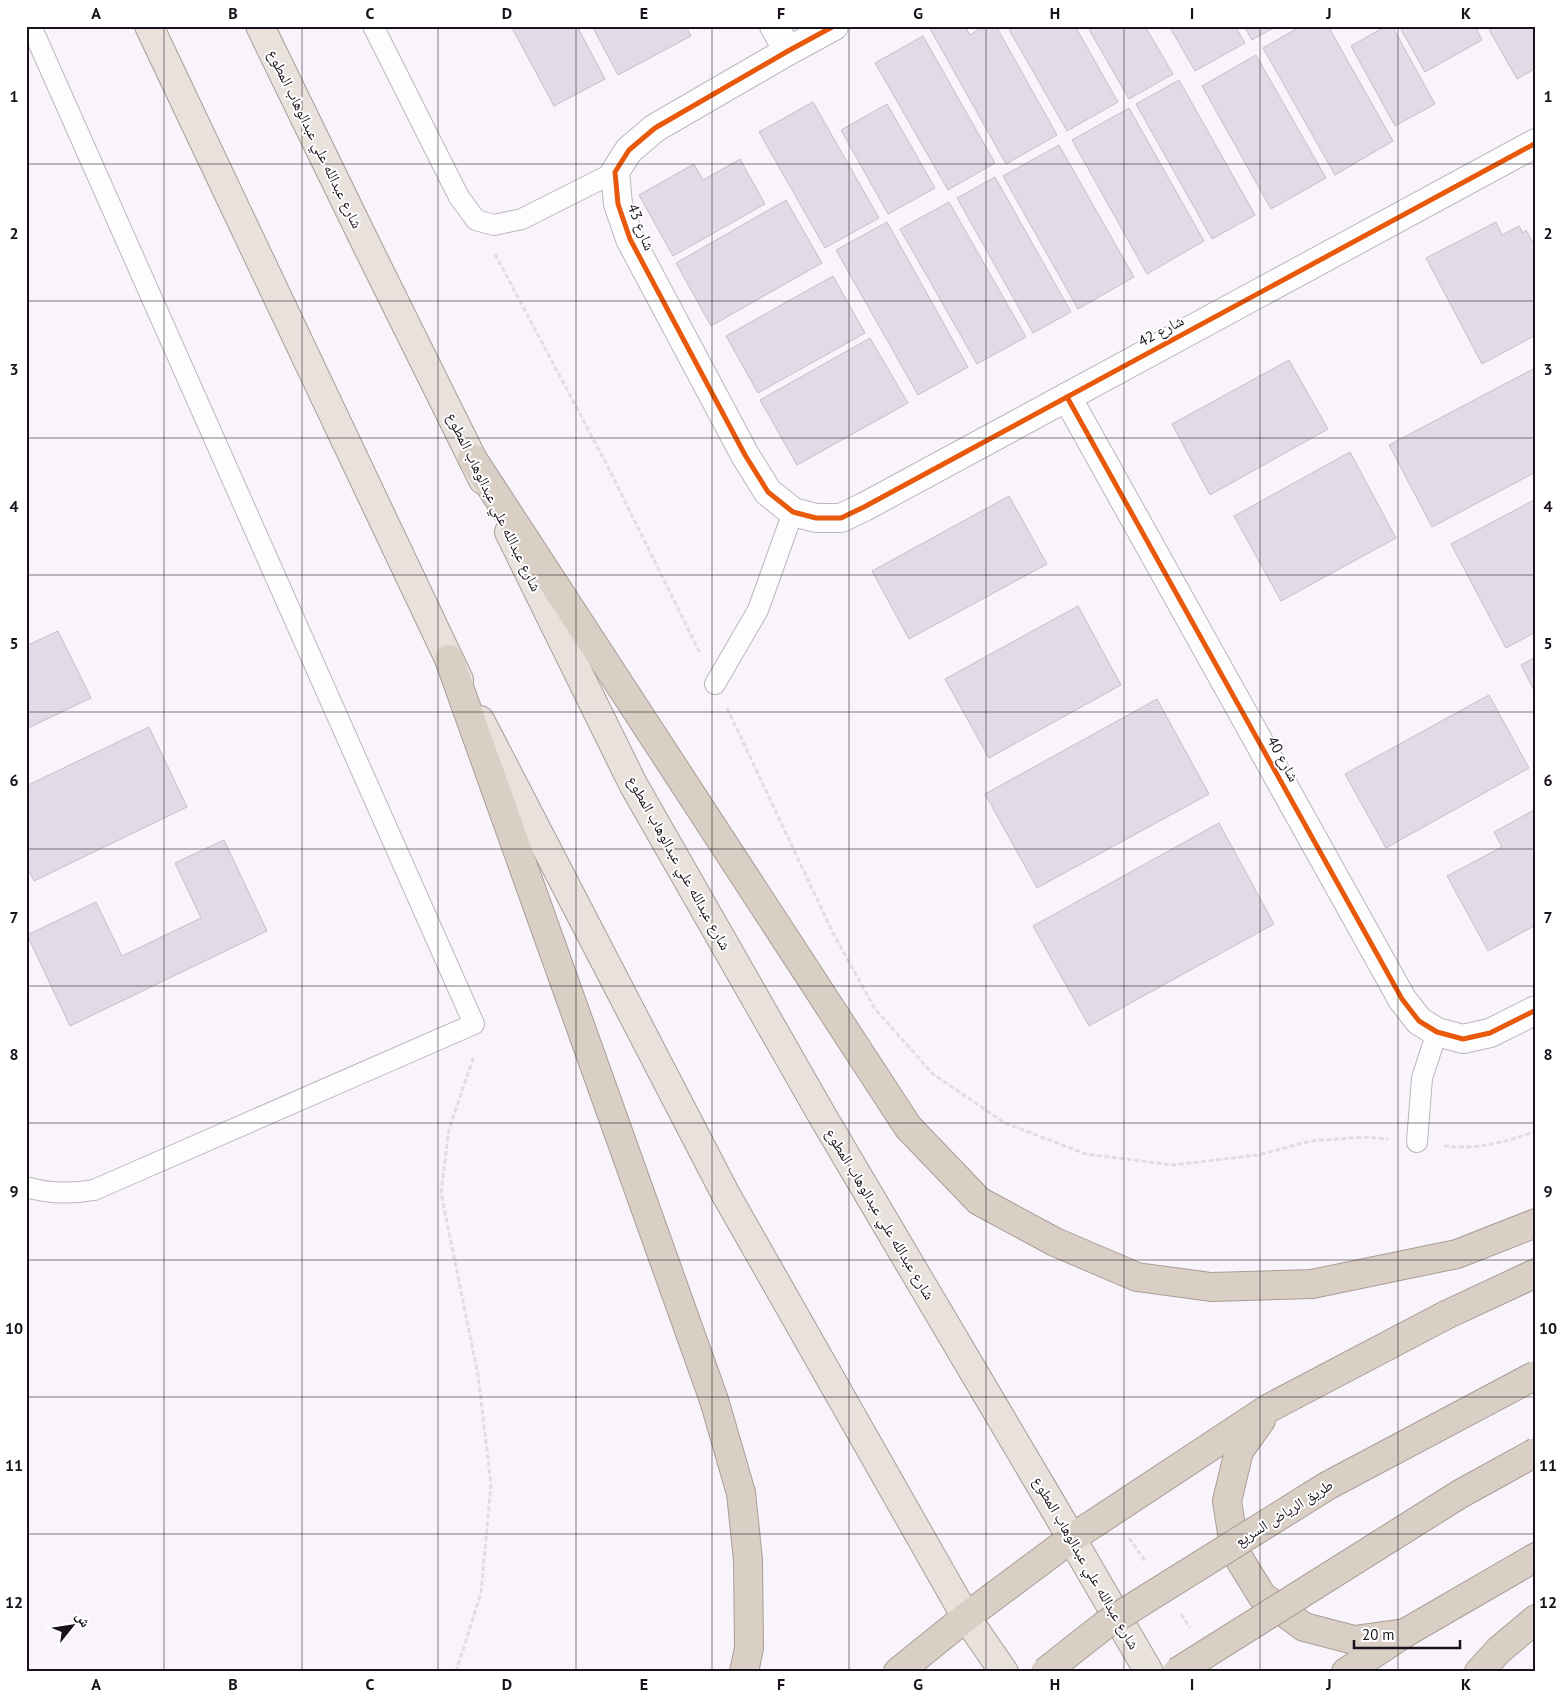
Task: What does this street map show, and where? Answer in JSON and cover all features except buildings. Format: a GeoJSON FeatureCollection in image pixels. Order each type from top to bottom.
{"type":"FeatureCollection","features":[{"type":"Feature","properties":{"kind":"highway"},"geometry":{"type":"LineString","coordinates":[[472,458],[908,1128],[979,1201],[1055,1242],[1137,1277],[1211,1287],[1312,1284],[1457,1254],[1536,1223]]}},
{"type":"Feature","properties":{"kind":"highway"},"geometry":{"type":"LineString","coordinates":[[449,659],[714,1400],[741,1493],[748,1560],[749,1648],[744,1672]]}},
{"type":"Feature","properties":{"kind":"highway"},"geometry":{"type":"LineString","coordinates":[[898,1672],[966,1616],[1072,1538],[1269,1408],[1446,1315],[1536,1273]]}},
{"type":"Feature","properties":{"kind":"highway","name":"طريق الرياض السريع"},"geometry":{"type":"LineString","coordinates":[[1045,1672],[1106,1624],[1328,1486],[1536,1374]]}},
{"type":"Feature","properties":{"kind":"highway"},"geometry":{"type":"LineString","coordinates":[[1269,1408],[1239,1450],[1227,1501],[1235,1552],[1262,1596],[1304,1627],[1354,1640],[1405,1632]]}},
{"type":"Feature","properties":{"kind":"highway"},"geometry":{"type":"LineString","coordinates":[[1176,1672],[1460,1494],[1536,1452]]}},
{"type":"Feature","properties":{"kind":"highway"},"geometry":{"type":"LineString","coordinates":[[1346,1672],[1405,1632],[1536,1557]]}},
{"type":"Feature","properties":{"kind":"highway"},"geometry":{"type":"LineString","coordinates":[[1479,1672],[1499,1650],[1536,1619]]}},
{"type":"Feature","properties":{"kind":"main road"},"geometry":{"type":"LineString","coordinates":[[149,26],[449,659],[724,1194],[966,1616],[1004,1672]]}},
{"type":"Feature","properties":{"kind":"main road","name":"شارع عبدالله علي عبدالوهاب المطوع"},"geometry":{"type":"LineString","coordinates":[[260,26],[363,239],[633,784],[823,1116],[1149,1672]]}},
{"type":"Feature","properties":{"kind":"street"},"geometry":{"type":"LineString","coordinates":[[774,26],[788,51]]}},
{"type":"Feature","properties":{"kind":"street"},"geometry":{"type":"LineString","coordinates":[[615,172],[629,150],[655,128],[834,26]]}},
{"type":"Feature","properties":{"kind":"street","name":"شارع 42"},"geometry":{"type":"LineString","coordinates":[[793,512],[816,518],[841,518],[864,507],[1536,142]]}},
{"type":"Feature","properties":{"kind":"street","name":"شارع 43"},"geometry":{"type":"LineString","coordinates":[[615,172],[618,204],[630,239],[745,455],[768,492],[793,512]]}},
{"type":"Feature","properties":{"kind":"street","name":"شارع 40"},"geometry":{"type":"LineString","coordinates":[[1068,397],[1402,999],[1419,1021],[1437,1032],[1463,1039],[1490,1033],[1536,1010]]}},
{"type":"Feature","properties":{"kind":"lane"},"geometry":{"type":"LineString","coordinates":[[26,1187],[40,1191],[74,1194],[94,1190],[474,1024],[31,26]]}},
{"type":"Feature","properties":{"kind":"lane"},"geometry":{"type":"LineString","coordinates":[[373,26],[459,196],[476,220],[494,225],[522,219],[615,172]]}},
{"type":"Feature","properties":{"kind":"lane"},"geometry":{"type":"LineString","coordinates":[[715,684],[758,610],[793,512]]}},
{"type":"Feature","properties":{"kind":"lane"},"geometry":{"type":"LineString","coordinates":[[1417,1142],[1422,1078],[1437,1032]]}},
{"type":"Feature","properties":{"kind":"path"},"geometry":{"type":"LineString","coordinates":[[476,220],[607,465],[715,684],[833,933],[875,1009],[933,1074],[1005,1123],[1086,1154],[1172,1165],[1258,1155],[1310,1141],[1364,1137],[1456,1147],[1496,1144],[1536,1131]]}},
{"type":"Feature","properties":{"kind":"path"},"geometry":{"type":"LineString","coordinates":[[456,1672],[481,1593],[491,1484],[478,1374],[442,1193],[449,1128],[475,1053],[474,1024]]}},
{"type":"Feature","properties":{"kind":"cycle path"},"geometry":{"type":"LineString","coordinates":[[834,26],[655,128],[629,150],[615,172],[618,204],[630,239],[745,455],[768,492],[793,512],[816,518],[841,518],[864,507],[1536,143]]}},
{"type":"Feature","properties":{"kind":"cycle path"},"geometry":{"type":"LineString","coordinates":[[1067,397],[1402,999],[1419,1021],[1437,1032],[1463,1039],[1490,1033],[1536,1010]]}}]}
